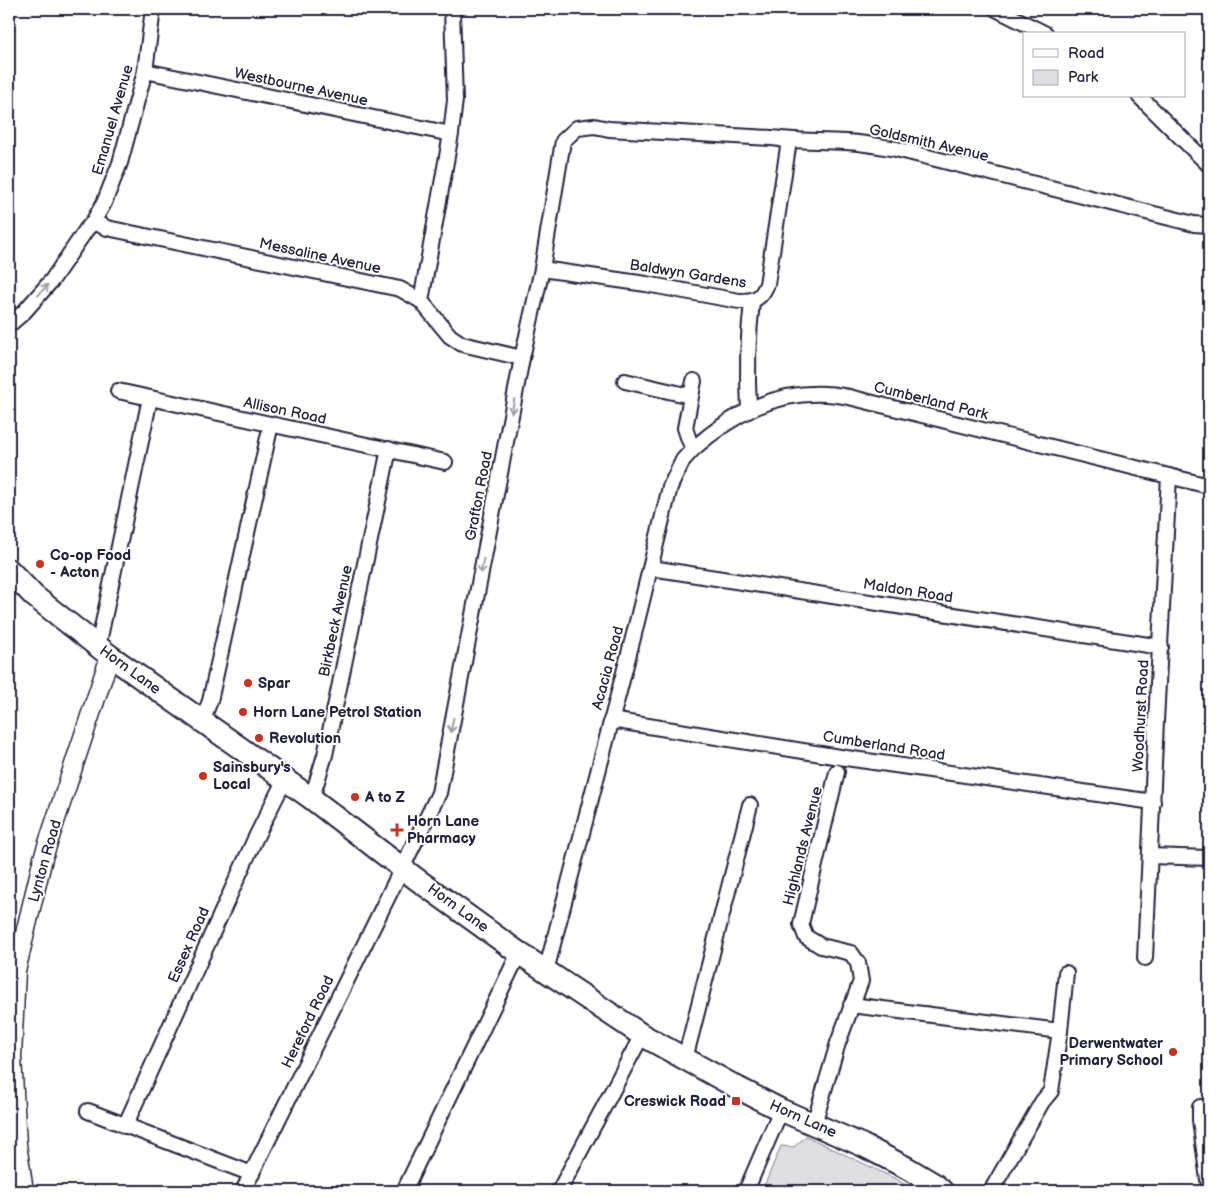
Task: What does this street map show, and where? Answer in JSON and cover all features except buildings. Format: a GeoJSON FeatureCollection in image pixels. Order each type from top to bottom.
{"type":"FeatureCollection","features":[{"type":"Feature","properties":{"kind":"main road","name":"Horn Lane"},"geometry":{"type":"LineString","coordinates":[[9,570],[34,596],[104,651],[285,779],[520,953],[642,1035],[781,1110],[862,1145],[907,1168],[942,1191]]}},
{"type":"Feature","properties":{"kind":"street","name":"Emanuel Avenue"},"geometry":{"type":"LineString","coordinates":[[9,325],[24,312],[52,280],[93,222],[104,203],[120,164],[145,71],[153,9]]}},
{"type":"Feature","properties":{"kind":"street"},"geometry":{"type":"LineString","coordinates":[[421,301],[451,134],[455,100],[452,9]]}},
{"type":"Feature","properties":{"kind":"street"},"geometry":{"type":"LineString","coordinates":[[996,9],[1042,32]]}},
{"type":"Feature","properties":{"kind":"street","name":"Westbourne Avenue"},"geometry":{"type":"LineString","coordinates":[[145,71],[451,134]]}},
{"type":"Feature","properties":{"kind":"street"},"geometry":{"type":"LineString","coordinates":[[1141,98],[1209,165]]}},
{"type":"Feature","properties":{"kind":"street","name":"Goldsmith Avenue"},"geometry":{"type":"LineString","coordinates":[[577,128],[594,126],[609,129],[846,142],[896,149],[1194,224],[1209,225]]}},
{"type":"Feature","properties":{"kind":"street","name":"Grafton Road"},"geometry":{"type":"LineString","coordinates":[[402,867],[439,794],[522,358],[542,269],[564,141],[577,128]]}},
{"type":"Feature","properties":{"kind":"street","name":"Baldwyn Gardens"},"geometry":{"type":"LineString","coordinates":[[542,269],[646,284],[739,301],[752,301],[763,292],[767,284],[789,140]]}},
{"type":"Feature","properties":{"kind":"street","name":"Messaline Avenue"},"geometry":{"type":"LineString","coordinates":[[93,222],[106,228],[400,289],[421,301],[450,336],[462,344],[522,358]]}},
{"type":"Feature","properties":{"kind":"street"},"geometry":{"type":"LineString","coordinates":[[749,409],[749,332],[752,301]]}},
{"type":"Feature","properties":{"kind":"street"},"geometry":{"type":"LineString","coordinates":[[694,380],[685,428],[694,448]]}},
{"type":"Feature","properties":{"kind":"street"},"geometry":{"type":"LineString","coordinates":[[625,382],[690,396]]}},
{"type":"Feature","properties":{"kind":"street","name":"Allison Road"},"geometry":{"type":"LineString","coordinates":[[118,391],[445,462]]}},
{"type":"Feature","properties":{"kind":"street","name":"Cumberland Park"},"geometry":{"type":"LineString","coordinates":[[694,448],[710,434],[749,409],[787,397],[827,394],[849,397],[1209,486]]}},
{"type":"Feature","properties":{"kind":"street"},"geometry":{"type":"LineString","coordinates":[[104,651],[150,398]]}},
{"type":"Feature","properties":{"kind":"street"},"geometry":{"type":"LineString","coordinates":[[202,721],[210,701],[271,424]]}},
{"type":"Feature","properties":{"kind":"street","name":"Acacia Road"},"geometry":{"type":"LineString","coordinates":[[546,971],[651,568],[670,487],[683,460],[694,448]]}},
{"type":"Feature","properties":{"kind":"street","name":"Birkbeck Avenue"},"geometry":{"type":"LineString","coordinates":[[311,798],[325,755],[389,449]]}},
{"type":"Feature","properties":{"kind":"street","name":"Woodhurst Road"},"geometry":{"type":"LineString","coordinates":[[1145,958],[1169,476]]}},
{"type":"Feature","properties":{"kind":"street","name":"Maldon Road"},"geometry":{"type":"LineString","coordinates":[[651,568],[1161,647]]}},
{"type":"Feature","properties":{"kind":"street","name":"Lynton Road"},"geometry":{"type":"LineString","coordinates":[[24,1191],[17,1144],[12,1057],[16,971],[43,858],[104,651]]}},
{"type":"Feature","properties":{"kind":"street","name":"Cumberland Road"},"geometry":{"type":"LineString","coordinates":[[611,720],[846,758],[1153,802]]}},
{"type":"Feature","properties":{"kind":"street","name":"Highlands Avenue"},"geometry":{"type":"LineString","coordinates":[[814,1124],[838,1043],[861,981],[858,963],[851,953],[821,946],[806,937],[801,924],[837,772]]}},
{"type":"Feature","properties":{"kind":"street","name":"Essex Road"},"geometry":{"type":"LineString","coordinates":[[126,1126],[255,839],[285,779]]}},
{"type":"Feature","properties":{"kind":"street"},"geometry":{"type":"LineString","coordinates":[[684,1059],[750,804]]}},
{"type":"Feature","properties":{"kind":"street"},"geometry":{"type":"LineString","coordinates":[[1150,856],[1209,858]]}},
{"type":"Feature","properties":{"kind":"street","name":"Hereford Road"},"geometry":{"type":"LineString","coordinates":[[243,1191],[402,867]]}},
{"type":"Feature","properties":{"kind":"street"},"geometry":{"type":"LineString","coordinates":[[404,1191],[520,953]]}},
{"type":"Feature","properties":{"kind":"street"},"geometry":{"type":"LineString","coordinates":[[991,1191],[1051,1091],[1066,973]]}},
{"type":"Feature","properties":{"kind":"street"},"geometry":{"type":"LineString","coordinates":[[851,1005],[1060,1031]]}},
{"type":"Feature","properties":{"kind":"street"},"geometry":{"type":"LineString","coordinates":[[559,1191],[642,1035]]}},
{"type":"Feature","properties":{"kind":"street"},"geometry":{"type":"LineString","coordinates":[[1205,1107],[1200,1120],[1209,1187]]}},
{"type":"Feature","properties":{"kind":"street"},"geometry":{"type":"LineString","coordinates":[[746,1191],[781,1110]]}},
{"type":"Feature","properties":{"kind":"street"},"geometry":{"type":"LineString","coordinates":[[88,1111],[252,1174]]}},
{"type":"Feature","properties":{"kind":"green space"},"geometry":{"type":"Polygon","coordinates":[[[806,1136],[898,1180],[915,1191],[762,1191],[781,1146],[794,1147],[806,1136]]]}},
{"type":"Feature","properties":{"kind":"place","name":"Co-op Food - Acton"},"geometry":{"type":"Point","coordinates":[40,564]}},
{"type":"Feature","properties":{"kind":"place","name":"Spar"},"geometry":{"type":"Point","coordinates":[248,683]}},
{"type":"Feature","properties":{"kind":"place","name":"Horn Lane Petrol Station"},"geometry":{"type":"Point","coordinates":[243,712]}},
{"type":"Feature","properties":{"kind":"place","name":"Revolution"},"geometry":{"type":"Point","coordinates":[259,738]}},
{"type":"Feature","properties":{"kind":"place","name":"Sainsbury's Local"},"geometry":{"type":"Point","coordinates":[203,776]}},
{"type":"Feature","properties":{"kind":"place","name":"A to Z"},"geometry":{"type":"Point","coordinates":[355,797]}},
{"type":"Feature","properties":{"kind":"place","name":"Horn Lane Pharmacy"},"geometry":{"type":"Point","coordinates":[397,830]}},
{"type":"Feature","properties":{"kind":"place","name":"Derwentwater Primary School"},"geometry":{"type":"Point","coordinates":[1173,1052]}},
{"type":"Feature","properties":{"kind":"place","name":"Creswick Road"},"geometry":{"type":"Point","coordinates":[736,1101]}}]}
